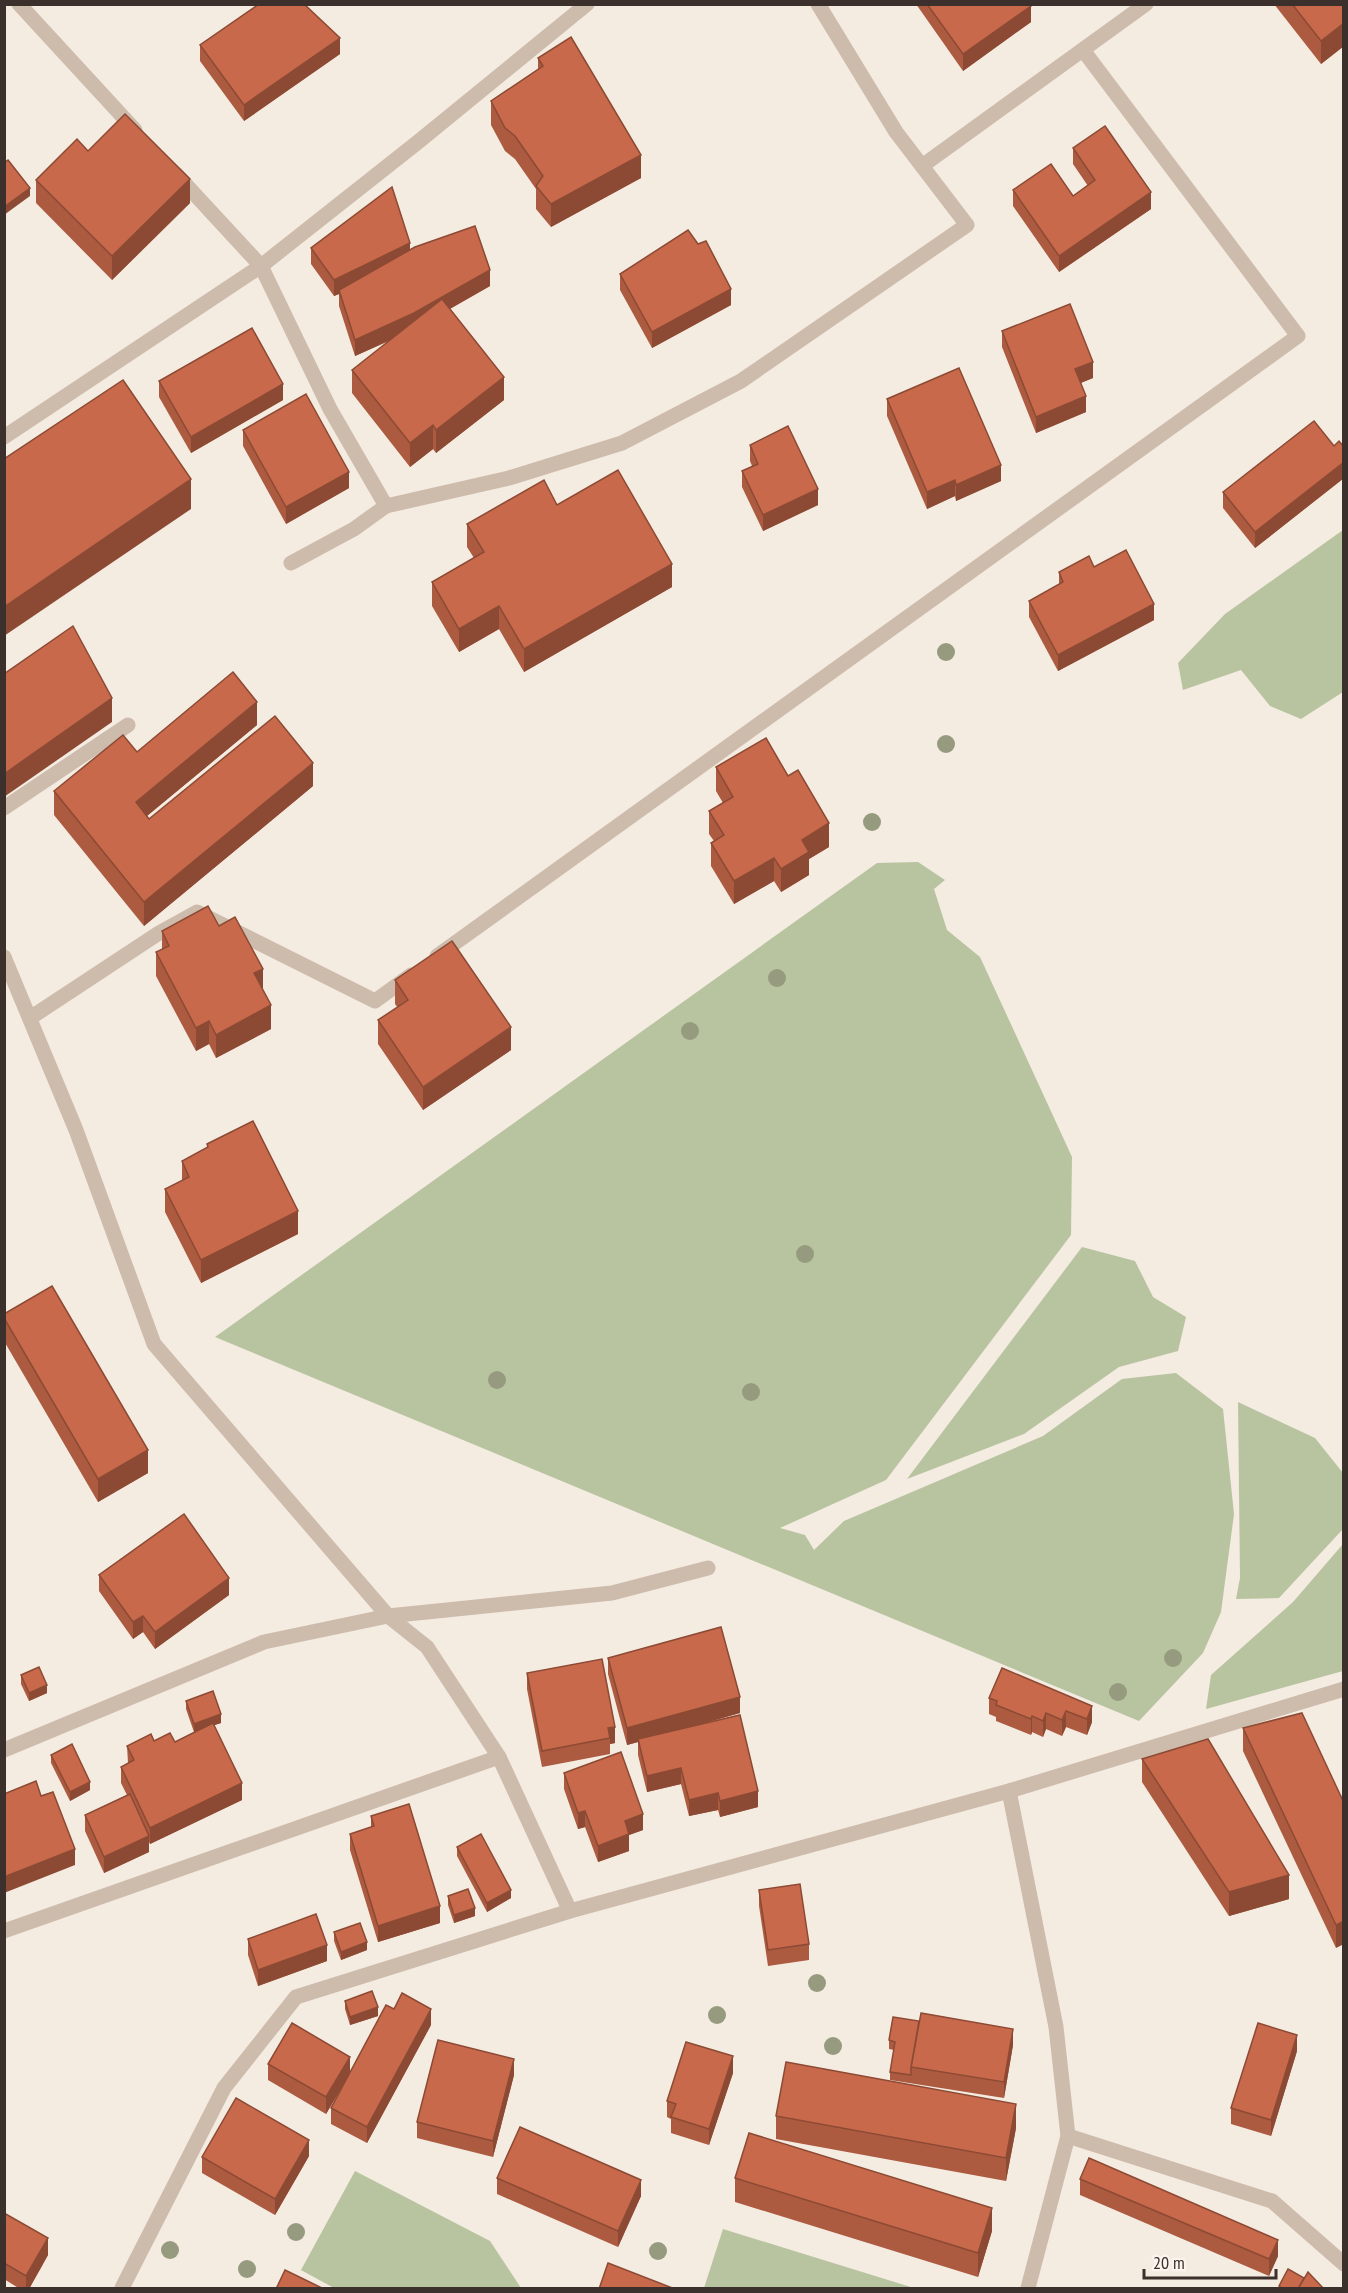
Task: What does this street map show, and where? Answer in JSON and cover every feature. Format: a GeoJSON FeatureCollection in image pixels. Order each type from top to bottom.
{"type":"FeatureCollection","features":[{"type":"Feature","properties":{"kind":"street"},"geometry":{"type":"LineString","coordinates":[[19,4],[148,144]]}},
{"type":"Feature","properties":{"kind":"street"},"geometry":{"type":"LineString","coordinates":[[4,437],[261,266],[587,4]]}},
{"type":"Feature","properties":{"kind":"street"},"geometry":{"type":"LineString","coordinates":[[291,563],[354,529],[386,506],[509,478],[622,443],[741,381],[967,225],[896,132],[818,4]]}},
{"type":"Feature","properties":{"kind":"street"},"geometry":{"type":"LineString","coordinates":[[922,166],[1146,4]]}},
{"type":"Feature","properties":{"kind":"street"},"geometry":{"type":"LineString","coordinates":[[30,1018],[159,933],[197,912],[375,1001],[1298,336],[1083,50]]}},
{"type":"Feature","properties":{"kind":"street"},"geometry":{"type":"LineString","coordinates":[[164,162],[261,266],[330,409],[386,506]]}},
{"type":"Feature","properties":{"kind":"street"},"geometry":{"type":"LineString","coordinates":[[4,808],[128,725]]}},
{"type":"Feature","properties":{"kind":"street"},"geometry":{"type":"LineString","coordinates":[[4,957],[76,1130],[153,1344],[388,1616],[427,1647],[498,1757],[570,1911]]}},
{"type":"Feature","properties":{"kind":"street"},"geometry":{"type":"LineString","coordinates":[[4,1750],[264,1642],[388,1616],[612,1593],[708,1568]]}},
{"type":"Feature","properties":{"kind":"street"},"geometry":{"type":"LineString","coordinates":[[122,2289],[224,2088],[296,1997],[570,1911],[1009,1791],[1344,1689]]}},
{"type":"Feature","properties":{"kind":"street"},"geometry":{"type":"LineString","coordinates":[[4,1931],[498,1757]]}},
{"type":"Feature","properties":{"kind":"street"},"geometry":{"type":"LineString","coordinates":[[1009,1791],[1056,2027],[1068,2136],[1028,2289]]}},
{"type":"Feature","properties":{"kind":"street"},"geometry":{"type":"LineString","coordinates":[[1068,2136],[1272,2201],[1344,2264]]}},
{"type":"Feature","properties":{"kind":"green space"},"geometry":{"type":"Polygon","coordinates":[[[1343,530],[1343,692],[1301,719],[1270,706],[1241,670],[1183,690],[1178,663],[1225,614],[1343,530]]]}},
{"type":"Feature","properties":{"kind":"green space"},"geometry":{"type":"Polygon","coordinates":[[[918,862],[945,880],[934,889],[947,930],[980,957],[1072,1157],[1071,1235],[886,1480],[780,1528],[805,1535],[814,1550],[844,1521],[1043,1436],[1122,1379],[1176,1373],[1223,1409],[1234,1514],[1221,1612],[1203,1653],[1139,1721],[215,1337],[877,863],[918,862]]]}},
{"type":"Feature","properties":{"kind":"green space"},"geometry":{"type":"Polygon","coordinates":[[[1082,1247],[1135,1261],[1153,1297],[1186,1317],[1178,1351],[1119,1367],[1024,1434],[907,1479],[1082,1247]]]}},
{"type":"Feature","properties":{"kind":"green space"},"geometry":{"type":"Polygon","coordinates":[[[1238,1402],[1315,1438],[1343,1473],[1343,1529],[1279,1598],[1236,1599],[1240,1578],[1238,1402]]]}},
{"type":"Feature","properties":{"kind":"green space"},"geometry":{"type":"Polygon","coordinates":[[[1343,1544],[1343,1671],[1206,1709],[1211,1675],[1293,1602],[1343,1544]]]}},
{"type":"Feature","properties":{"kind":"green space"},"geometry":{"type":"Polygon","coordinates":[[[355,2171],[490,2241],[521,2288],[334,2288],[301,2270],[355,2171]]]}},
{"type":"Feature","properties":{"kind":"green space"},"geometry":{"type":"Polygon","coordinates":[[[723,2229],[914,2288],[704,2288],[723,2229]]]}},
{"type":"Feature","properties":{"kind":"building"},"geometry":{"type":"Polygon","coordinates":[[[259,4],[304,4],[340,38],[244,105],[200,45],[259,4]]]}},
{"type":"Feature","properties":{"kind":"building"},"geometry":{"type":"Polygon","coordinates":[[[927,4],[1030,4],[1031,6],[963,54],[927,4]]]}},
{"type":"Feature","properties":{"kind":"building"},"geometry":{"type":"Polygon","coordinates":[[[1292,4],[1344,4],[1344,23],[1321,41],[1292,4]]]}},
{"type":"Feature","properties":{"kind":"building"},"geometry":{"type":"Polygon","coordinates":[[[571,37],[641,155],[551,204],[536,186],[543,176],[515,136],[505,128],[491,101],[543,66],[538,58],[571,37]]]}},
{"type":"Feature","properties":{"kind":"building"},"geometry":{"type":"Polygon","coordinates":[[[125,114],[190,179],[112,256],[36,180],[77,139],[88,151],[125,114]]]}},
{"type":"Feature","properties":{"kind":"building"},"geometry":{"type":"Polygon","coordinates":[[[1105,126],[1151,192],[1059,256],[1013,190],[1051,164],[1073,196],[1095,180],[1073,148],[1105,126]]]}},
{"type":"Feature","properties":{"kind":"building"},"geometry":{"type":"Polygon","coordinates":[[[8,160],[30,188],[4,207],[4,163],[8,160]]]}},
{"type":"Feature","properties":{"kind":"building"},"geometry":{"type":"Polygon","coordinates":[[[392,187],[410,243],[334,280],[311,248],[392,187]]]}},
{"type":"Feature","properties":{"kind":"building"},"geometry":{"type":"Polygon","coordinates":[[[475,226],[490,270],[414,313],[355,340],[339,290],[415,247],[475,226]]]}},
{"type":"Feature","properties":{"kind":"building"},"geometry":{"type":"Polygon","coordinates":[[[688,230],[698,244],[706,241],[731,289],[652,332],[620,274],[688,230]]]}},
{"type":"Feature","properties":{"kind":"building"},"geometry":{"type":"Polygon","coordinates":[[[442,299],[504,377],[436,430],[433,425],[410,443],[352,370],[442,299]]]}},
{"type":"Feature","properties":{"kind":"building"},"geometry":{"type":"Polygon","coordinates":[[[1070,304],[1093,362],[1075,369],[1086,396],[1036,417],[1002,331],[1070,304]]]}},
{"type":"Feature","properties":{"kind":"building"},"geometry":{"type":"Polygon","coordinates":[[[252,328],[283,384],[191,437],[159,381],[252,328]]]}},
{"type":"Feature","properties":{"kind":"building"},"geometry":{"type":"Polygon","coordinates":[[[959,368],[1001,465],[956,485],[955,480],[927,492],[887,399],[959,368]]]}},
{"type":"Feature","properties":{"kind":"building"},"geometry":{"type":"Polygon","coordinates":[[[123,380],[191,479],[4,607],[4,459],[123,380]]]}},
{"type":"Feature","properties":{"kind":"building"},"geometry":{"type":"Polygon","coordinates":[[[306,394],[349,472],[286,507],[243,430],[306,394]]]}},
{"type":"Feature","properties":{"kind":"building"},"geometry":{"type":"Polygon","coordinates":[[[1314,421],[1334,446],[1339,441],[1344,447],[1344,462],[1255,532],[1223,492],[1314,421]]]}},
{"type":"Feature","properties":{"kind":"building"},"geometry":{"type":"Polygon","coordinates":[[[788,426],[818,489],[763,515],[742,471],[758,464],[750,445],[788,426]]]}},
{"type":"Feature","properties":{"kind":"building"},"geometry":{"type":"Polygon","coordinates":[[[618,470],[672,564],[524,649],[499,606],[459,629],[432,582],[484,552],[467,524],[544,480],[557,505],[618,470]]]}},
{"type":"Feature","properties":{"kind":"building"},"geometry":{"type":"Polygon","coordinates":[[[1126,550],[1154,604],[1058,655],[1029,601],[1063,582],[1059,572],[1089,556],[1094,567],[1126,550]]]}},
{"type":"Feature","properties":{"kind":"building"},"geometry":{"type":"Polygon","coordinates":[[[73,626],[112,698],[4,774],[4,674],[73,626]]]}},
{"type":"Feature","properties":{"kind":"building"},"geometry":{"type":"Polygon","coordinates":[[[233,672],[257,702],[136,802],[149,819],[275,716],[313,763],[144,902],[54,791],[123,735],[137,752],[233,672]]]}},
{"type":"Feature","properties":{"kind":"building"},"geometry":{"type":"Polygon","coordinates":[[[766,738],[788,776],[798,770],[829,823],[802,840],[809,852],[781,869],[774,858],[734,881],[711,843],[724,835],[709,811],[733,797],[716,767],[766,738]]]}},
{"type":"Feature","properties":{"kind":"building"},"geometry":{"type":"Polygon","coordinates":[[[208,906],[219,926],[235,917],[263,969],[254,973],[271,1005],[216,1035],[209,1021],[196,1028],[156,952],[169,946],[162,931],[208,906]]]}},
{"type":"Feature","properties":{"kind":"building"},"geometry":{"type":"Polygon","coordinates":[[[452,941],[511,1027],[423,1087],[378,1020],[408,1000],[395,980],[452,941]]]}},
{"type":"Feature","properties":{"kind":"building"},"geometry":{"type":"Polygon","coordinates":[[[253,1121],[298,1211],[201,1260],[165,1189],[189,1177],[182,1161],[208,1147],[207,1144],[253,1121]]]}},
{"type":"Feature","properties":{"kind":"building"},"geometry":{"type":"Polygon","coordinates":[[[52,1286],[148,1450],[98,1479],[4,1318],[4,1314],[52,1286]]]}},
{"type":"Feature","properties":{"kind":"building"},"geometry":{"type":"Polygon","coordinates":[[[184,1514],[229,1578],[155,1632],[143,1616],[133,1622],[99,1575],[184,1514]]]}},
{"type":"Feature","properties":{"kind":"building"},"geometry":{"type":"Polygon","coordinates":[[[721,1627],[740,1697],[627,1728],[608,1658],[721,1627]]]}},
{"type":"Feature","properties":{"kind":"building"},"geometry":{"type":"Polygon","coordinates":[[[602,1659],[615,1727],[608,1728],[610,1738],[542,1751],[527,1673],[602,1659]]]}},
{"type":"Feature","properties":{"kind":"building"},"geometry":{"type":"Polygon","coordinates":[[[39,1667],[47,1685],[29,1693],[21,1675],[39,1667]]]}},
{"type":"Feature","properties":{"kind":"building"},"geometry":{"type":"Polygon","coordinates":[[[1002,1668],[1092,1706],[1087,1719],[1066,1711],[1062,1720],[1046,1713],[1043,1721],[1032,1716],[1031,1719],[996,1705],[997,1701],[989,1698],[1002,1668]]]}},
{"type":"Feature","properties":{"kind":"building"},"geometry":{"type":"Polygon","coordinates":[[[213,1691],[221,1714],[194,1724],[186,1701],[213,1691]]]}},
{"type":"Feature","properties":{"kind":"building"},"geometry":{"type":"Polygon","coordinates":[[[1302,1713],[1344,1803],[1344,1921],[1336,1925],[1243,1728],[1302,1713]]]}},
{"type":"Feature","properties":{"kind":"building"},"geometry":{"type":"Polygon","coordinates":[[[740,1715],[758,1791],[720,1801],[718,1793],[689,1800],[681,1768],[647,1776],[638,1739],[740,1715]]]}},
{"type":"Feature","properties":{"kind":"building"},"geometry":{"type":"Polygon","coordinates":[[[213,1723],[242,1783],[150,1828],[121,1767],[134,1760],[127,1746],[151,1734],[154,1741],[170,1733],[175,1742],[213,1723]]]}},
{"type":"Feature","properties":{"kind":"building"},"geometry":{"type":"Polygon","coordinates":[[[1208,1739],[1289,1875],[1229,1892],[1142,1759],[1208,1739]]]}},
{"type":"Feature","properties":{"kind":"building"},"geometry":{"type":"Polygon","coordinates":[[[72,1744],[90,1782],[70,1792],[51,1755],[72,1744]]]}},
{"type":"Feature","properties":{"kind":"building"},"geometry":{"type":"Polygon","coordinates":[[[621,1752],[643,1814],[625,1821],[629,1834],[598,1846],[585,1811],[578,1813],[564,1773],[621,1752]]]}},
{"type":"Feature","properties":{"kind":"building"},"geometry":{"type":"Polygon","coordinates":[[[36,1781],[41,1796],[53,1792],[75,1849],[4,1877],[4,1794],[36,1781]]]}},
{"type":"Feature","properties":{"kind":"building"},"geometry":{"type":"Polygon","coordinates":[[[130,1794],[149,1836],[104,1857],[85,1815],[130,1794]]]}},
{"type":"Feature","properties":{"kind":"building"},"geometry":{"type":"Polygon","coordinates":[[[409,1804],[440,1906],[378,1926],[350,1834],[374,1826],[371,1816],[409,1804]]]}},
{"type":"Feature","properties":{"kind":"building"},"geometry":{"type":"Polygon","coordinates":[[[481,1834],[511,1890],[487,1903],[457,1847],[481,1834]]]}},
{"type":"Feature","properties":{"kind":"building"},"geometry":{"type":"Polygon","coordinates":[[[800,1884],[809,1944],[768,1950],[759,1890],[800,1884]]]}},
{"type":"Feature","properties":{"kind":"building"},"geometry":{"type":"Polygon","coordinates":[[[468,1889],[475,1908],[454,1915],[448,1896],[468,1889]]]}},
{"type":"Feature","properties":{"kind":"building"},"geometry":{"type":"Polygon","coordinates":[[[316,1914],[327,1945],[258,1970],[248,1939],[316,1914]]]}},
{"type":"Feature","properties":{"kind":"building"},"geometry":{"type":"Polygon","coordinates":[[[360,1923],[367,1942],[341,1952],[334,1932],[360,1923]]]}},
{"type":"Feature","properties":{"kind":"building"},"geometry":{"type":"Polygon","coordinates":[[[372,1991],[378,2007],[350,2017],[345,2001],[372,1991]]]}},
{"type":"Feature","properties":{"kind":"building"},"geometry":{"type":"Polygon","coordinates":[[[402,1993],[431,2009],[367,2127],[331,2108],[386,2005],[394,2009],[402,1993]]]}},
{"type":"Feature","properties":{"kind":"building"},"geometry":{"type":"Polygon","coordinates":[[[921,2013],[1013,2029],[1004,2082],[911,2067],[921,2013]]]}},
{"type":"Feature","properties":{"kind":"building"},"geometry":{"type":"Polygon","coordinates":[[[893,2017],[919,2021],[911,2075],[890,2072],[895,2042],[889,2040],[893,2017]]]}},
{"type":"Feature","properties":{"kind":"building"},"geometry":{"type":"Polygon","coordinates":[[[292,2023],[350,2057],[326,2097],[268,2064],[292,2023]]]}},
{"type":"Feature","properties":{"kind":"building"},"geometry":{"type":"Polygon","coordinates":[[[1258,2023],[1297,2035],[1271,2120],[1231,2108],[1258,2023]]]}},
{"type":"Feature","properties":{"kind":"building"},"geometry":{"type":"Polygon","coordinates":[[[438,2040],[514,2059],[493,2141],[417,2122],[438,2040]]]}},
{"type":"Feature","properties":{"kind":"building"},"geometry":{"type":"Polygon","coordinates":[[[686,2042],[733,2056],[709,2129],[671,2117],[676,2104],[667,2101],[686,2042]]]}},
{"type":"Feature","properties":{"kind":"building"},"geometry":{"type":"Polygon","coordinates":[[[786,2062],[1016,2104],[1006,2158],[776,2116],[786,2062]]]}},
{"type":"Feature","properties":{"kind":"building"},"geometry":{"type":"Polygon","coordinates":[[[236,2098],[309,2140],[275,2199],[202,2157],[236,2098]]]}},
{"type":"Feature","properties":{"kind":"building"},"geometry":{"type":"Polygon","coordinates":[[[520,2127],[641,2180],[618,2231],[497,2178],[520,2127]]]}},
{"type":"Feature","properties":{"kind":"building"},"geometry":{"type":"Polygon","coordinates":[[[749,2133],[992,2208],[978,2253],[735,2178],[749,2133]]]}},
{"type":"Feature","properties":{"kind":"building"},"geometry":{"type":"Polygon","coordinates":[[[1089,2158],[1278,2240],[1269,2259],[1080,2179],[1089,2158]]]}},
{"type":"Feature","properties":{"kind":"building"},"geometry":{"type":"Polygon","coordinates":[[[4,2213],[48,2238],[26,2276],[4,2263],[4,2213]]]}},
{"type":"Feature","properties":{"kind":"building"},"geometry":{"type":"Polygon","coordinates":[[[608,2263],[675,2289],[599,2289],[608,2263]]]}},
{"type":"Feature","properties":{"kind":"building"},"geometry":{"type":"Polygon","coordinates":[[[1288,2269],[1304,2278],[1298,2289],[1283,2289],[1279,2286],[1288,2269]]]}},
{"type":"Feature","properties":{"kind":"building"},"geometry":{"type":"Polygon","coordinates":[[[285,2270],[324,2289],[276,2289],[285,2270]]]}},
{"type":"Feature","properties":{"kind":"building"},"geometry":{"type":"Polygon","coordinates":[[[1308,2272],[1324,2289],[1298,2289],[1308,2272]]]}}]}
